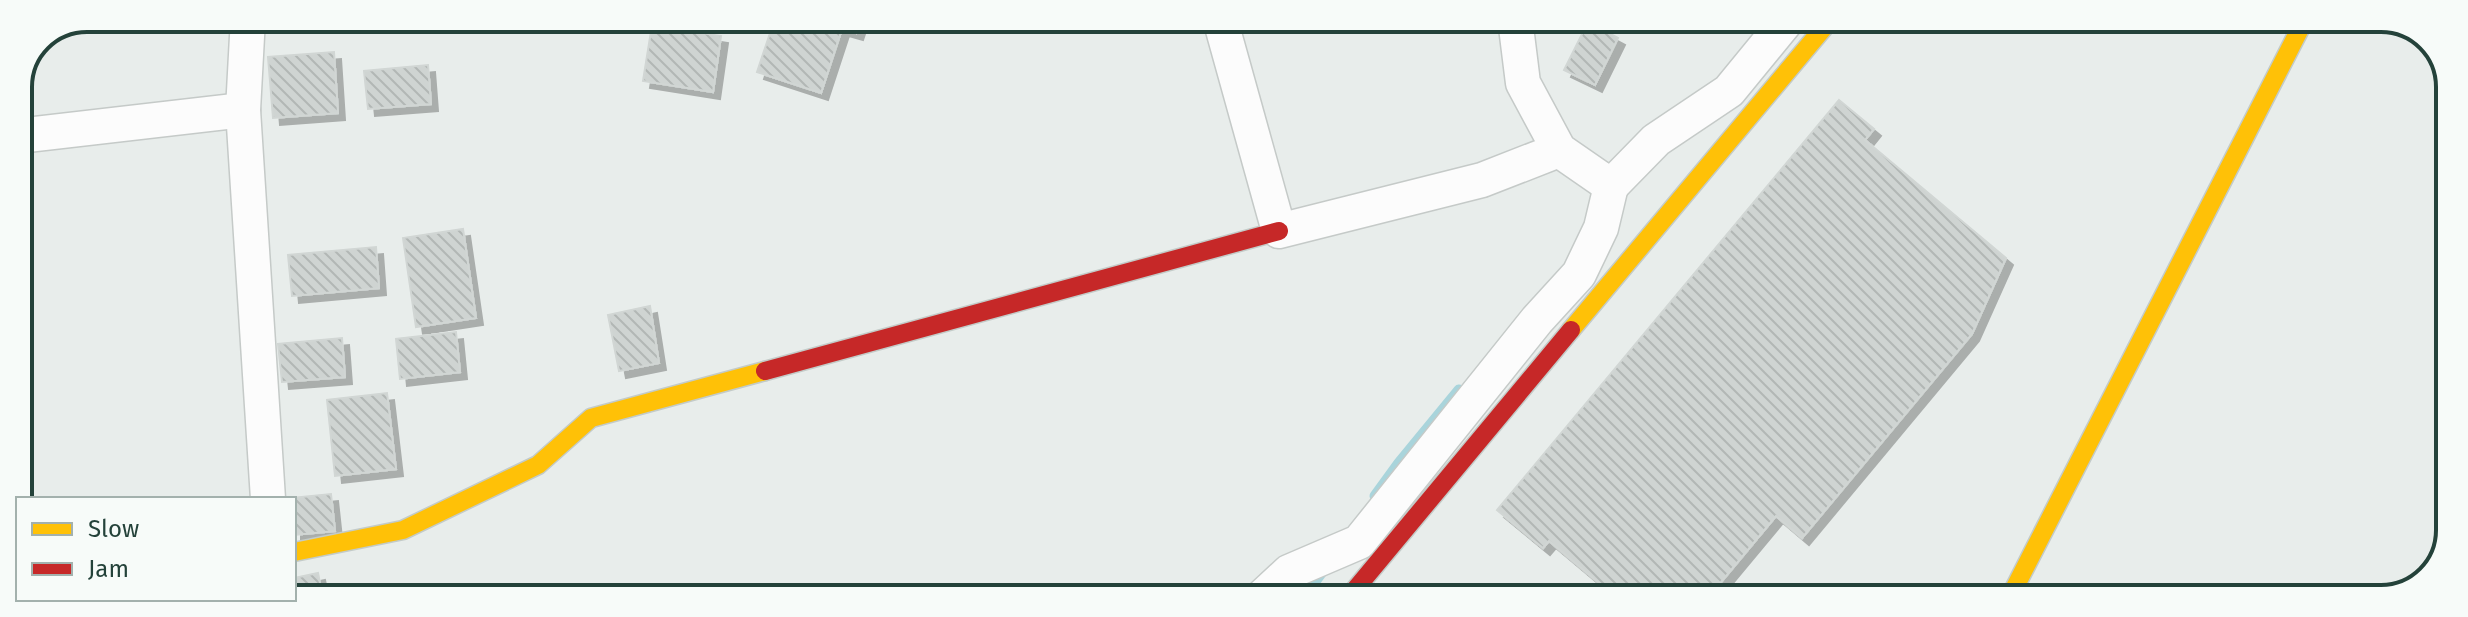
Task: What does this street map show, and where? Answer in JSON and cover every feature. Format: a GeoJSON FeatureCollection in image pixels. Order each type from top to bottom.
{"type":"FeatureCollection","features":[{"type":"Feature","properties":{"kind":"street"},"geometry":{"type":"LineString","coordinates":[[247,32],[243,110],[268,497]]}},
{"type":"Feature","properties":{"kind":"street"},"geometry":{"type":"LineString","coordinates":[[1224,32],[1279,231]]}},
{"type":"Feature","properties":{"kind":"street"},"geometry":{"type":"LineString","coordinates":[[1517,32],[1523,83],[1559,150],[1611,186]]}},
{"type":"Feature","properties":{"kind":"street"},"geometry":{"type":"LineString","coordinates":[[1275,585],[1289,572],[1359,542],[1537,320],[1579,274],[1601,228],[1611,186],[1656,140],[1729,91],[1777,32]]}},
{"type":"Feature","properties":{"kind":"street"},"geometry":{"type":"LineString","coordinates":[[1359,585],[1820,32]]}},
{"type":"Feature","properties":{"kind":"street"},"geometry":{"type":"LineString","coordinates":[[2016,585],[2298,32]]}},
{"type":"Feature","properties":{"kind":"street"},"geometry":{"type":"LineString","coordinates":[[32,134],[243,110]]}},
{"type":"Feature","properties":{"kind":"street"},"geometry":{"type":"LineString","coordinates":[[296,552],[403,530],[538,465],[591,418],[1279,231],[1482,180],[1559,150]]}},
{"type":"Feature","properties":{"kind":"building"},"geometry":{"type":"Polygon","coordinates":[[[651,32],[696,32],[721,36],[713,92],[643,81],[651,32]]]}},
{"type":"Feature","properties":{"kind":"building"},"geometry":{"type":"Polygon","coordinates":[[[770,32],[841,32],[821,93],[757,72],[770,32]]]}},
{"type":"Feature","properties":{"kind":"building"},"geometry":{"type":"Polygon","coordinates":[[[1583,32],[1607,32],[1618,38],[1595,85],[1564,70],[1583,32]]]}},
{"type":"Feature","properties":{"kind":"building"},"geometry":{"type":"Polygon","coordinates":[[[334,52],[338,113],[273,118],[268,57],[334,52]]]}},
{"type":"Feature","properties":{"kind":"building"},"geometry":{"type":"Polygon","coordinates":[[[428,65],[431,104],[368,109],[364,71],[428,65]]]}},
{"type":"Feature","properties":{"kind":"building"},"geometry":{"type":"Polygon","coordinates":[[[1839,100],[1874,129],[1865,140],[2006,258],[1972,334],[1802,538],[1776,516],[1719,585],[1601,585],[1549,541],[1543,548],[1497,510],[1839,100]]]}},
{"type":"Feature","properties":{"kind":"building"},"geometry":{"type":"Polygon","coordinates":[[[463,229],[476,318],[416,327],[403,238],[463,229]]]}},
{"type":"Feature","properties":{"kind":"building"},"geometry":{"type":"Polygon","coordinates":[[[376,247],[379,288],[292,296],[288,255],[376,247]]]}},
{"type":"Feature","properties":{"kind":"building"},"geometry":{"type":"Polygon","coordinates":[[[650,306],[659,363],[619,371],[608,315],[650,306]]]}},
{"type":"Feature","properties":{"kind":"building"},"geometry":{"type":"Polygon","coordinates":[[[456,332],[460,372],[400,379],[396,339],[456,332]]]}},
{"type":"Feature","properties":{"kind":"building"},"geometry":{"type":"Polygon","coordinates":[[[342,338],[345,377],[282,382],[278,344],[342,338]]]}},
{"type":"Feature","properties":{"kind":"building"},"geometry":{"type":"Polygon","coordinates":[[[387,393],[396,469],[335,476],[327,400],[387,393]]]}},
{"type":"Feature","properties":{"kind":"building"},"geometry":{"type":"Polygon","coordinates":[[[331,494],[335,531],[296,535],[296,498],[331,494]]]}},
{"type":"Feature","properties":{"kind":"building"},"geometry":{"type":"Polygon","coordinates":[[[318,573],[320,585],[296,585],[296,578],[318,573]]]}},
{"type":"Feature","properties":{"kind":"waterway"},"geometry":{"type":"LineString","coordinates":[[1375,496],[1459,390]]}},
{"type":"Feature","properties":{"kind":"waterway"},"geometry":{"type":"LineString","coordinates":[[1312,585],[1324,569]]}},
{"type":"Feature","properties":{"kind":"traffic: slow"},"geometry":{"type":"LineString","coordinates":[[1571,330],[1820,32]]}},
{"type":"Feature","properties":{"kind":"traffic: slow"},"geometry":{"type":"LineString","coordinates":[[2016,585],[2298,32]]}},
{"type":"Feature","properties":{"kind":"traffic: slow"},"geometry":{"type":"LineString","coordinates":[[296,552],[403,530],[538,465],[591,418],[765,371]]}},
{"type":"Feature","properties":{"kind":"traffic: jam"},"geometry":{"type":"LineString","coordinates":[[765,371],[1279,231]]}},
{"type":"Feature","properties":{"kind":"traffic: jam"},"geometry":{"type":"LineString","coordinates":[[1359,585],[1571,330]]}}]}
